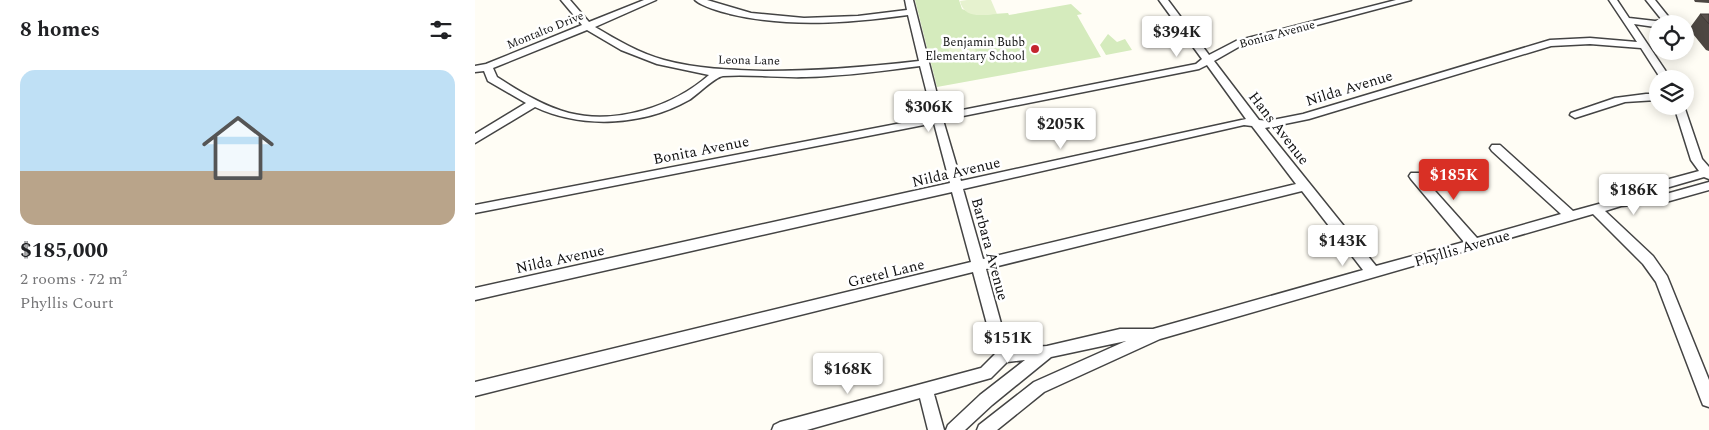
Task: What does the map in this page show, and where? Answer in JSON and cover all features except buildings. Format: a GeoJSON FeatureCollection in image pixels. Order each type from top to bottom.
{"type":"FeatureCollection","features":[{"type":"Feature","properties":{"kind":"street","name":"Leona Lane"},"geometry":{"type":"LineString","coordinates":[[565,0],[587,26],[624,48],[661,62],[717,73],[806,74],[845,72],[924,63]]}},
{"type":"Feature","properties":{"kind":"street","name":"Montalto Drive"},"geometry":{"type":"LineString","coordinates":[[475,69],[488,67],[652,0]]}},
{"type":"Feature","properties":{"kind":"street"},"geometry":{"type":"LineString","coordinates":[[699,0],[716,8],[760,17],[809,22],[865,19],[911,12]]}},
{"type":"Feature","properties":{"kind":"street","name":"Barbara Avenue"},"geometry":{"type":"LineString","coordinates":[[909,0],[938,118],[1003,356]]}},
{"type":"Feature","properties":{"kind":"street","name":"Hans Avenue"},"geometry":{"type":"LineString","coordinates":[[1163,0],[1255,123],[1373,273]]}},
{"type":"Feature","properties":{"kind":"street","name":"Bonita Avenue"},"geometry":{"type":"LineString","coordinates":[[475,209],[1199,66],[1219,52],[1239,44],[1407,0]]}},
{"type":"Feature","properties":{"kind":"street"},"geometry":{"type":"LineString","coordinates":[[1613,0],[1660,70]]}},
{"type":"Feature","properties":{"kind":"street"},"geometry":{"type":"LineString","coordinates":[[1627,20],[1655,24],[1668,22],[1650,0]]}},
{"type":"Feature","properties":{"kind":"street","name":"Nilda Avenue"},"geometry":{"type":"LineString","coordinates":[[475,294],[1244,122],[1268,125],[1305,117],[1550,43],[1590,41],[1645,46]]}},
{"type":"Feature","properties":{"kind":"street"},"geometry":{"type":"LineString","coordinates":[[488,67],[492,79],[534,103],[578,118],[630,115],[679,102],[705,85],[717,73]]}},
{"type":"Feature","properties":{"kind":"street"},"geometry":{"type":"LineString","coordinates":[[1575,115],[1617,99],[1649,96]]}},
{"type":"Feature","properties":{"kind":"street"},"geometry":{"type":"LineString","coordinates":[[475,140],[534,103]]}},
{"type":"Feature","properties":{"kind":"street"},"geometry":{"type":"LineString","coordinates":[[1682,115],[1697,160],[1708,173]]}},
{"type":"Feature","properties":{"kind":"street"},"geometry":{"type":"LineString","coordinates":[[1496,148],[1572,217]]}},
{"type":"Feature","properties":{"kind":"street","name":"Phyllis Avenue"},"geometry":{"type":"LineString","coordinates":[[985,430],[1039,387],[1157,334],[1596,210],[1621,202],[1633,193],[1708,173]]}},
{"type":"Feature","properties":{"kind":"street"},"geometry":{"type":"LineString","coordinates":[[1415,176],[1474,244]]}},
{"type":"Feature","properties":{"kind":"street","name":"Gretel Lane"},"geometry":{"type":"LineString","coordinates":[[475,389],[1305,186]]}},
{"type":"Feature","properties":{"kind":"street","name":"Phyllis Avenue"},"geometry":{"type":"LineString","coordinates":[[1621,202],[1647,203],[1665,200],[1709,186]]}},
{"type":"Feature","properties":{"kind":"street"},"geometry":{"type":"LineString","coordinates":[[1596,210],[1648,260],[1662,280],[1709,400]]}},
{"type":"Feature","properties":{"kind":"street","name":"Phyllis Avenue"},"geometry":{"type":"LineString","coordinates":[[954,430],[986,400],[1047,352],[1120,335],[1157,334]]}},
{"type":"Feature","properties":{"kind":"street"},"geometry":{"type":"LineString","coordinates":[[780,430],[986,373],[1003,356],[1047,352]]}},
{"type":"Feature","properties":{"kind":"street"},"geometry":{"type":"LineString","coordinates":[[925,390],[936,430]]}},
{"type":"Feature","properties":{"kind":"green space","name":"Benjamin Bubb Elementary School"},"geometry":{"type":"Polygon","coordinates":[[[915,0],[959,0],[962,9],[978,15],[1008,13],[1009,15],[1071,4],[1082,14],[1077,15],[1101,57],[937,87],[915,0]]]}},
{"type":"Feature","properties":{"kind":"green space"},"geometry":{"type":"Polygon","coordinates":[[[991,0],[997,14],[974,15],[965,11],[960,1],[991,0]]]}},
{"type":"Feature","properties":{"kind":"green space"},"geometry":{"type":"Polygon","coordinates":[[[1108,34],[1117,42],[1125,39],[1132,50],[1106,55],[1100,45],[1108,34]]]}},
{"type":"Feature","properties":{"kind":"green space"},"geometry":{"type":"Polygon","coordinates":[[[946,42],[965,42],[974,46],[976,52],[951,56],[946,42]]]}},
{"type":"Feature","properties":{"kind":"place","name":"Benjamin Bubb Elementary School"},"geometry":{"type":"Point","coordinates":[1035,49]}}]}
